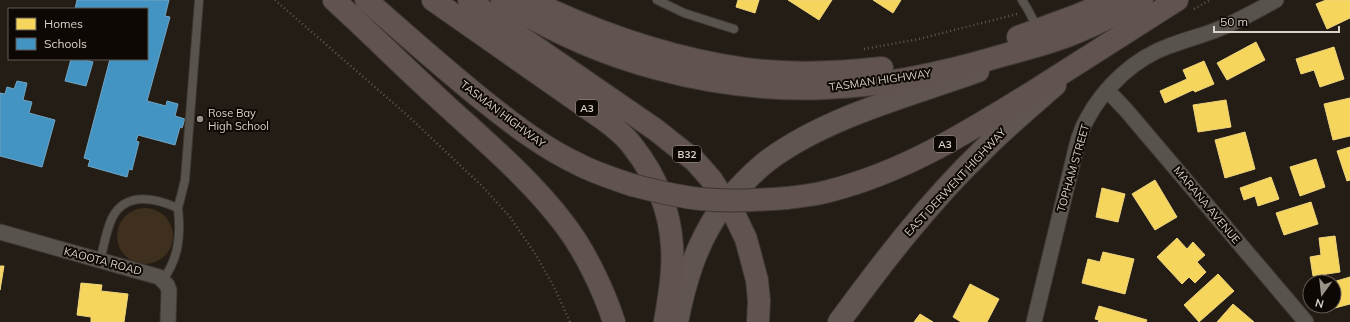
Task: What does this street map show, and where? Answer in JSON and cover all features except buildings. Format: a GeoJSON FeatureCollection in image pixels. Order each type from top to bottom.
{"type":"FeatureCollection","features":[{"type":"Feature","properties":{"kind":"highway"},"geometry":{"type":"LineString","coordinates":[[334,0],[490,146],[546,202],[578,245],[597,280],[614,322]]}},
{"type":"Feature","properties":{"kind":"highway","name":"TASMAN HIGHWAY"},"geometry":{"type":"LineString","coordinates":[[366,0],[460,82],[505,118],[533,138],[578,164],[602,175],[632,185],[673,195],[702,199],[733,200],[787,198],[828,192],[856,184],[924,156],[967,132],[1177,0]]}},
{"type":"Feature","properties":{"kind":"highway","name":"A3"},"geometry":{"type":"LineString","coordinates":[[433,0],[603,119],[618,130],[634,147],[649,170],[662,196],[670,226],[672,240],[672,266],[665,322]]}},
{"type":"Feature","properties":{"kind":"highway","name":"B32"},"geometry":{"type":"LineString","coordinates":[[469,0],[656,130],[695,161],[707,174],[736,218],[746,239],[757,280],[759,301],[758,322]]}},
{"type":"Feature","properties":{"kind":"highway","name":"TASMAN HIGHWAY"},"geometry":{"type":"LineString","coordinates":[[502,0],[542,23],[603,52],[656,68],[748,86],[825,88],[851,86],[914,77],[977,63],[1041,27]]}},
{"type":"Feature","properties":{"kind":"highway","name":"TASMAN HIGHWAY"},"geometry":{"type":"LineString","coordinates":[[529,0],[564,17],[604,33],[682,56],[745,69],[789,72],[830,72],[880,69],[934,60],[993,44],[1041,27],[1094,25],[1142,0]]}},
{"type":"Feature","properties":{"kind":"highway"},"geometry":{"type":"LineString","coordinates":[[1041,27],[1112,0]]}},
{"type":"Feature","properties":{"kind":"main road"},"geometry":{"type":"LineString","coordinates":[[677,322],[688,276],[703,237],[726,202],[751,175],[769,159],[818,130],[885,103],[988,67],[1041,27]]}},
{"type":"Feature","properties":{"kind":"main road","name":"EAST DERWENT HIGHWAY"},"geometry":{"type":"LineString","coordinates":[[838,322],[902,238],[954,180],[1003,130],[1088,57]]}},
{"type":"Feature","properties":{"kind":"street","name":"TOPHAM STREET"},"geometry":{"type":"LineString","coordinates":[[1034,322],[1048,260],[1081,132],[1095,105],[1107,90],[1139,62],[1154,53],[1169,46],[1222,28],[1276,0]]}},
{"type":"Feature","properties":{"kind":"street","name":"MARANA AVENUE"},"geometry":{"type":"LineString","coordinates":[[1107,90],[1126,110],[1306,322]]}},
{"type":"Feature","properties":{"kind":"street","name":"KAOOTA ROAD"},"geometry":{"type":"LineString","coordinates":[[0,232],[154,275],[163,280]]}},
{"type":"Feature","properties":{"kind":"street"},"geometry":{"type":"LineString","coordinates":[[163,280],[167,285],[169,296],[168,322]]}},
{"type":"Feature","properties":{"kind":"lane"},"geometry":{"type":"LineString","coordinates":[[163,280],[170,271],[180,235],[178,208],[184,180],[199,0]]}},
{"type":"Feature","properties":{"kind":"lane"},"geometry":{"type":"LineString","coordinates":[[657,0],[684,13],[734,29]]}},
{"type":"Feature","properties":{"kind":"lane"},"geometry":{"type":"LineString","coordinates":[[1022,0],[1041,27]]}},
{"type":"Feature","properties":{"kind":"lane"},"geometry":{"type":"LineString","coordinates":[[100,260],[111,220],[114,214],[124,205],[135,200],[149,198],[178,208]]}},
{"type":"Feature","properties":{"kind":"path"},"geometry":{"type":"LineString","coordinates":[[275,0],[407,115],[482,186],[510,218],[536,255],[555,289],[570,322]]}},
{"type":"Feature","properties":{"kind":"path"},"geometry":{"type":"LineString","coordinates":[[859,50],[919,39],[1041,27]]}},
{"type":"Feature","properties":{"kind":"shaded area"},"geometry":{"type":"Polygon","coordinates":[[[145,208],[156,210],[165,216],[171,225],[173,236],[171,247],[165,256],[156,262],[145,264],[134,262],[125,256],[119,247],[117,236],[119,225],[125,216],[134,210],[145,208]]]}},
{"type":"Feature","properties":{"kind":"place","name":"Rose Bay High School"},"geometry":{"type":"Point","coordinates":[200,119]}}]}
